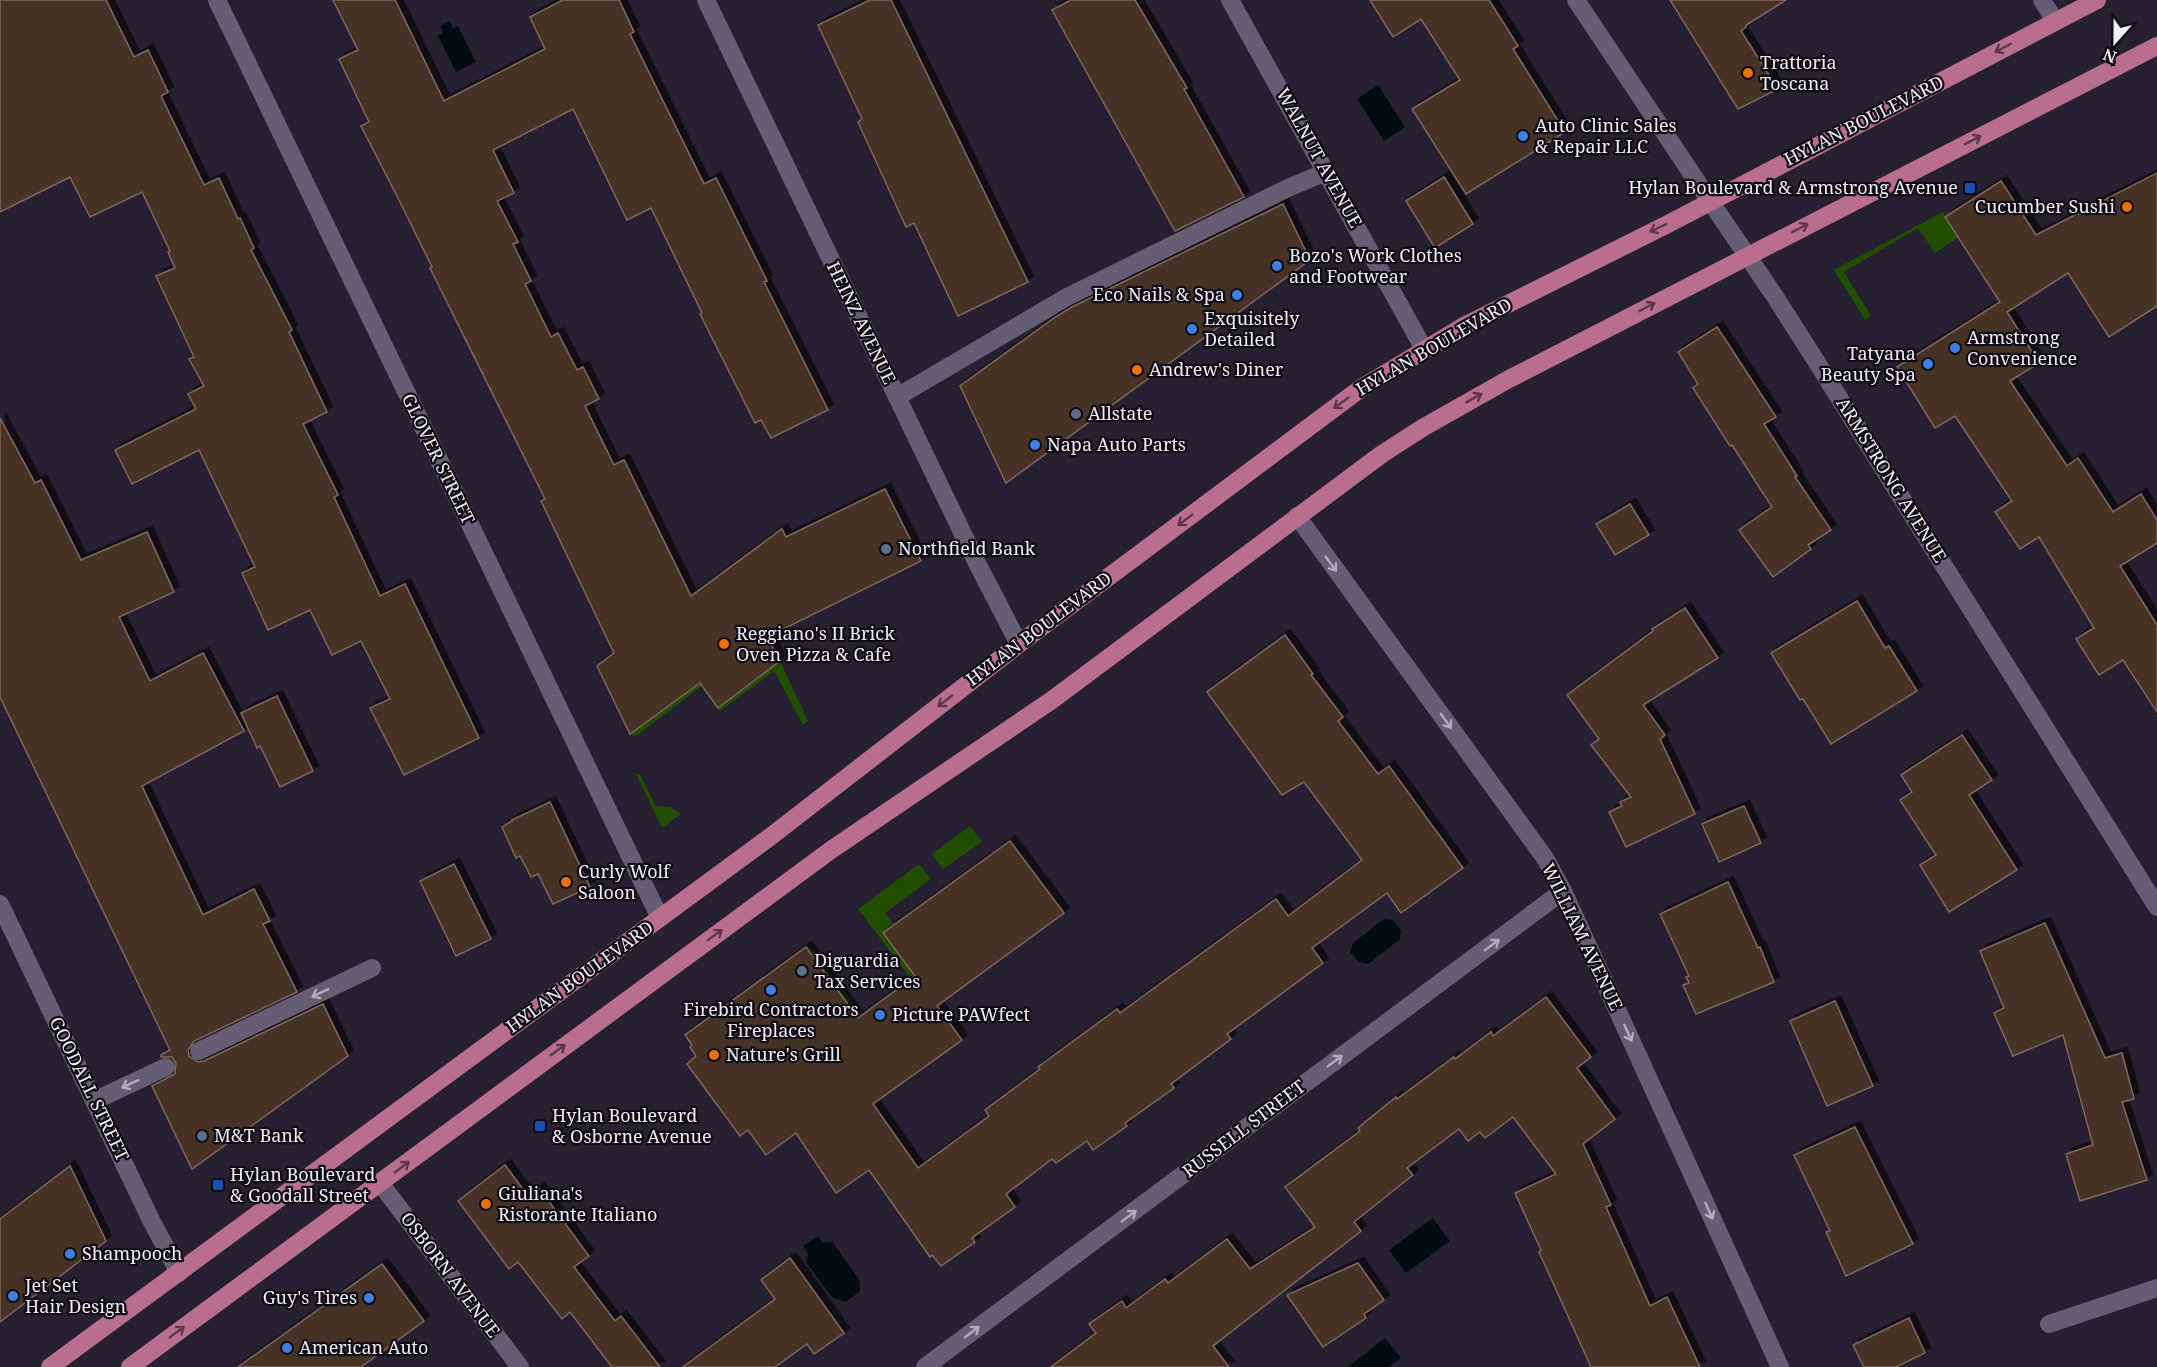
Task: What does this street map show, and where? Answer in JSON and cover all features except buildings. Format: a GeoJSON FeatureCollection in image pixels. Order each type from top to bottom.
{"type":"FeatureCollection","features":[{"type":"Feature","properties":{"kind":"main road","name":"HYLAN BOULEVARD"},"geometry":{"type":"LineString","coordinates":[[50,1367],[660,918],[892,744],[1019,644],[1360,389],[1424,349],[1545,284],[2097,0]]}},
{"type":"Feature","properties":{"kind":"main road"},"geometry":{"type":"LineString","coordinates":[[130,1367],[831,850],[1052,700],[1382,454],[1442,417],[1520,374],[2157,46]]}},
{"type":"Feature","properties":{"kind":"street","name":"GLOVER STREET"},"geometry":{"type":"LineString","coordinates":[[217,0],[660,918]]}},
{"type":"Feature","properties":{"kind":"street","name":"HEINZ AVENUE"},"geometry":{"type":"LineString","coordinates":[[706,0],[977,563],[1019,644]]}},
{"type":"Feature","properties":{"kind":"street","name":"WALNUT AVENUE"},"geometry":{"type":"LineString","coordinates":[[1230,0],[1424,349]]}},
{"type":"Feature","properties":{"kind":"street","name":"ARMSTRONG AVENUE"},"geometry":{"type":"LineString","coordinates":[[1576,0],[1748,256],[1824,374],[2157,907]]}},
{"type":"Feature","properties":{"kind":"street"},"geometry":{"type":"LineString","coordinates":[[2042,0],[2055,21]]}},
{"type":"Feature","properties":{"kind":"street"},"geometry":{"type":"LineString","coordinates":[[897,396],[1067,297],[1326,171]]}},
{"type":"Feature","properties":{"kind":"street","name":"WILLIAM AVENUE"},"geometry":{"type":"LineString","coordinates":[[1297,516],[1528,834],[1563,891],[1780,1367]]}},
{"type":"Feature","properties":{"kind":"street","name":"RUSSELL STREET"},"geometry":{"type":"LineString","coordinates":[[925,1367],[1563,891]]}},
{"type":"Feature","properties":{"kind":"street","name":"GOODALL STREET"},"geometry":{"type":"LineString","coordinates":[[0,904],[151,1220],[179,1273]]}},
{"type":"Feature","properties":{"kind":"street"},"geometry":{"type":"LineString","coordinates":[[198,1051],[372,968]]}},
{"type":"Feature","properties":{"kind":"street"},"geometry":{"type":"LineString","coordinates":[[94,1101],[166,1067]]}},
{"type":"Feature","properties":{"kind":"street","name":"OSBORN AVENUE"},"geometry":{"type":"LineString","coordinates":[[380,1182],[520,1367]]}},
{"type":"Feature","properties":{"kind":"street"},"geometry":{"type":"LineString","coordinates":[[2049,1324],[2157,1287]]}},
{"type":"Feature","properties":{"kind":"green space"},"geometry":{"type":"Polygon","coordinates":[[[1943,212],[1959,237],[1935,253],[1918,228],[1844,272],[1871,316],[1865,320],[1834,270],[1943,212]]]}},
{"type":"Feature","properties":{"kind":"green space"},"geometry":{"type":"Polygon","coordinates":[[[780,661],[808,721],[803,725],[774,671],[720,711],[718,708],[780,661]]]}},
{"type":"Feature","properties":{"kind":"green space"},"geometry":{"type":"Polygon","coordinates":[[[699,683],[702,686],[639,734],[633,736],[631,734],[699,683]]]}},
{"type":"Feature","properties":{"kind":"green space"},"geometry":{"type":"Polygon","coordinates":[[[636,774],[640,774],[656,806],[671,807],[681,814],[662,828],[636,774]]]}},
{"type":"Feature","properties":{"kind":"green space"},"geometry":{"type":"Polygon","coordinates":[[[970,826],[982,842],[943,869],[932,854],[970,826]]]}},
{"type":"Feature","properties":{"kind":"green space"},"geometry":{"type":"Polygon","coordinates":[[[919,864],[931,879],[885,913],[895,925],[915,976],[911,979],[858,909],[919,864]]]}},
{"type":"Feature","properties":{"kind":"green space"},"geometry":{"type":"Polygon","coordinates":[[[809,945],[862,1015],[858,1018],[806,947],[809,945]]]}},
{"type":"Feature","properties":{"kind":"shaded area"},"geometry":{"type":"Polygon","coordinates":[[[450,21],[453,29],[458,26],[476,62],[456,72],[438,36],[443,33],[440,26],[450,21]]]}},
{"type":"Feature","properties":{"kind":"shaded area"},"geometry":{"type":"Polygon","coordinates":[[[1378,85],[1405,127],[1384,141],[1357,99],[1378,85]]]}},
{"type":"Feature","properties":{"kind":"shaded area"},"geometry":{"type":"Polygon","coordinates":[[[1384,919],[1393,920],[1401,930],[1400,939],[1368,964],[1359,962],[1350,952],[1353,943],[1384,919]]]}},
{"type":"Feature","properties":{"kind":"shaded area"},"geometry":{"type":"Polygon","coordinates":[[[1433,1218],[1450,1241],[1406,1273],[1389,1250],[1433,1218]]]}},
{"type":"Feature","properties":{"kind":"shaded area"},"geometry":{"type":"Polygon","coordinates":[[[818,1236],[822,1242],[832,1242],[859,1279],[860,1291],[846,1302],[833,1298],[806,1262],[808,1254],[803,1246],[818,1236]]]}},
{"type":"Feature","properties":{"kind":"shaded area"},"geometry":{"type":"Polygon","coordinates":[[[1385,1338],[1401,1358],[1389,1367],[1348,1367],[1385,1338]]]}},
{"type":"Feature","properties":{"kind":"place","name":"Trattoria Toscana"},"geometry":{"type":"Point","coordinates":[1748,73]}},
{"type":"Feature","properties":{"kind":"place","name":"Auto Clinic Sales & Repair LLC"},"geometry":{"type":"Point","coordinates":[1523,136]}},
{"type":"Feature","properties":{"kind":"place","name":"Hylan Boulevard & Armstrong Avenue"},"geometry":{"type":"Point","coordinates":[1970,188]}},
{"type":"Feature","properties":{"kind":"place","name":"Cucumber Sushi"},"geometry":{"type":"Point","coordinates":[2127,207]}},
{"type":"Feature","properties":{"kind":"place","name":"Bozo's Work Clothes and Footwear"},"geometry":{"type":"Point","coordinates":[1277,266]}},
{"type":"Feature","properties":{"kind":"place","name":"Eco Nails & Spa"},"geometry":{"type":"Point","coordinates":[1237,295]}},
{"type":"Feature","properties":{"kind":"place","name":"Exquisitely Detailed"},"geometry":{"type":"Point","coordinates":[1192,329]}},
{"type":"Feature","properties":{"kind":"place","name":"Armstrong Convenience"},"geometry":{"type":"Point","coordinates":[1955,348]}},
{"type":"Feature","properties":{"kind":"place","name":"Tatyana Beauty Spa"},"geometry":{"type":"Point","coordinates":[1928,364]}},
{"type":"Feature","properties":{"kind":"place","name":"Andrew's Diner"},"geometry":{"type":"Point","coordinates":[1137,370]}},
{"type":"Feature","properties":{"kind":"place","name":"Allstate"},"geometry":{"type":"Point","coordinates":[1076,414]}},
{"type":"Feature","properties":{"kind":"place","name":"Napa Auto Parts"},"geometry":{"type":"Point","coordinates":[1035,445]}},
{"type":"Feature","properties":{"kind":"place","name":"Northfield Bank"},"geometry":{"type":"Point","coordinates":[886,549]}},
{"type":"Feature","properties":{"kind":"place","name":"Reggiano's II Brick Oven Pizza & Cafe"},"geometry":{"type":"Point","coordinates":[724,644]}},
{"type":"Feature","properties":{"kind":"place","name":"Curly Wolf Saloon"},"geometry":{"type":"Point","coordinates":[566,882]}},
{"type":"Feature","properties":{"kind":"place","name":"Diguardia Tax Services"},"geometry":{"type":"Point","coordinates":[802,971]}},
{"type":"Feature","properties":{"kind":"place","name":"Firebird Contractors Fireplaces"},"geometry":{"type":"Point","coordinates":[771,990]}},
{"type":"Feature","properties":{"kind":"place","name":"Picture PAWfect"},"geometry":{"type":"Point","coordinates":[880,1015]}},
{"type":"Feature","properties":{"kind":"place","name":"Nature's Grill"},"geometry":{"type":"Point","coordinates":[714,1055]}},
{"type":"Feature","properties":{"kind":"place","name":"Hylan Boulevard & Osborne Avenue"},"geometry":{"type":"Point","coordinates":[540,1126]}},
{"type":"Feature","properties":{"kind":"place","name":"M&T Bank"},"geometry":{"type":"Point","coordinates":[202,1136]}},
{"type":"Feature","properties":{"kind":"place","name":"Hylan Boulevard & Goodall Street"},"geometry":{"type":"Point","coordinates":[218,1185]}},
{"type":"Feature","properties":{"kind":"place","name":"Giuliana's Ristorante Italiano"},"geometry":{"type":"Point","coordinates":[486,1204]}},
{"type":"Feature","properties":{"kind":"place","name":"Shampooch"},"geometry":{"type":"Point","coordinates":[70,1254]}},
{"type":"Feature","properties":{"kind":"place","name":"Jet Set Hair Design"},"geometry":{"type":"Point","coordinates":[13,1296]}},
{"type":"Feature","properties":{"kind":"place","name":"Guy's Tires"},"geometry":{"type":"Point","coordinates":[369,1298]}},
{"type":"Feature","properties":{"kind":"place","name":"American Auto"},"geometry":{"type":"Point","coordinates":[287,1348]}}]}
